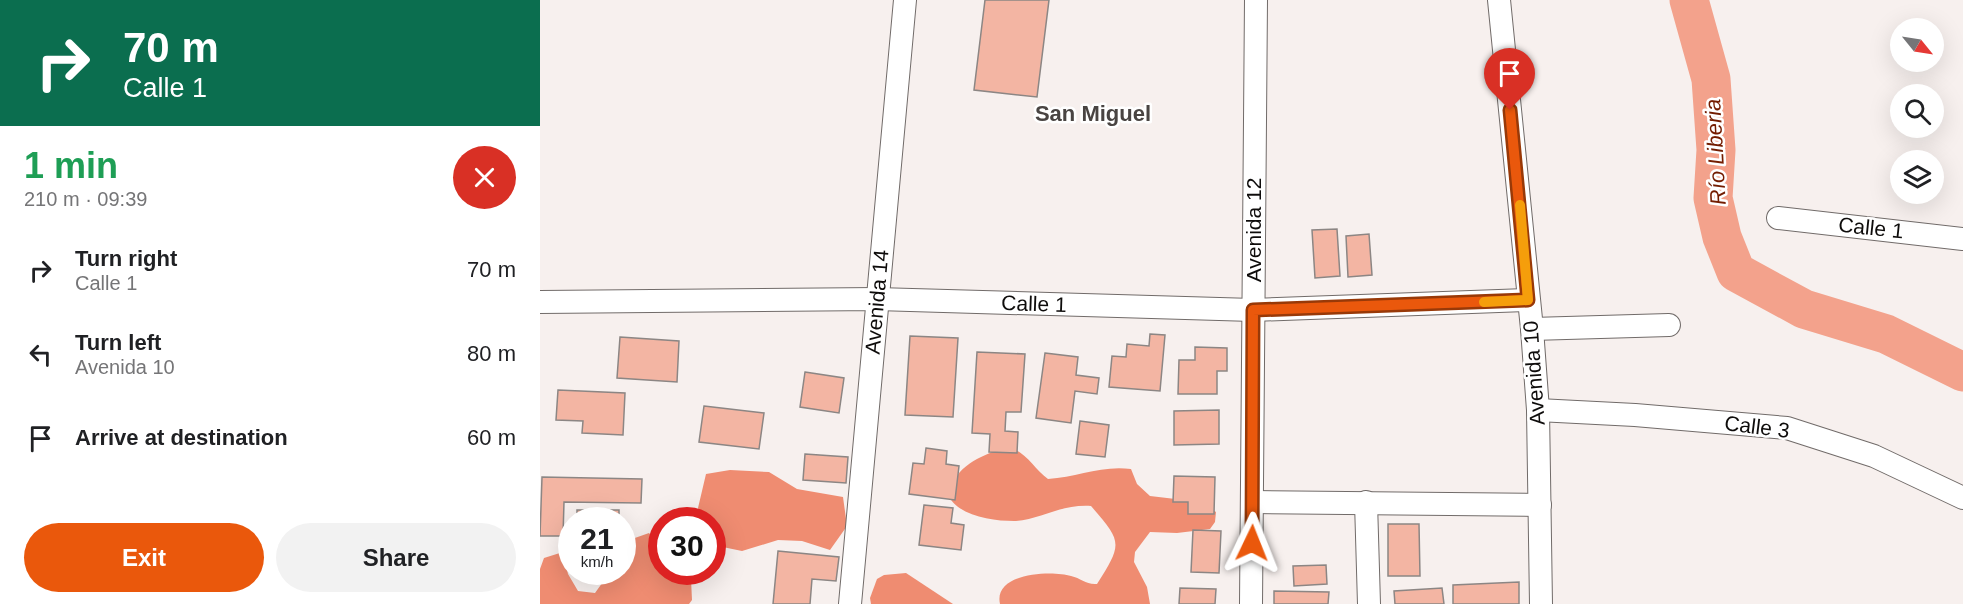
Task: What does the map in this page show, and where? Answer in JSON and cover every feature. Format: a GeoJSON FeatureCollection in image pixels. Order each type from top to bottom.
{"type":"FeatureCollection","features":[{"type":"Feature","properties":{"kind":"street","name":"Avenida 14"},"geometry":{"type":"LineString","coordinates":[[850,604],[905,0]]}},
{"type":"Feature","properties":{"kind":"street","name":"Avenida 12"},"geometry":{"type":"LineString","coordinates":[[1251,604],[1256,0]]}},
{"type":"Feature","properties":{"kind":"street","name":"Avenida 10"},"geometry":{"type":"LineString","coordinates":[[1499,0],[1538,410],[1541,604]]}},
{"type":"Feature","properties":{"kind":"street","name":"Calle 1"},"geometry":{"type":"LineString","coordinates":[[1778,218],[1963,239]]}},
{"type":"Feature","properties":{"kind":"street","name":"Calle 1"},"geometry":{"type":"LineString","coordinates":[[540,302],[878,299],[1253,310],[1528,300]]}},
{"type":"Feature","properties":{"kind":"street"},"geometry":{"type":"LineString","coordinates":[[1532,329],[1669,325]]}},
{"type":"Feature","properties":{"kind":"street","name":"Calle 3"},"geometry":{"type":"LineString","coordinates":[[1538,410],[1635,415],[1787,428],[1874,456],[1963,498]]}},
{"type":"Feature","properties":{"kind":"street"},"geometry":{"type":"LineString","coordinates":[[1253,502],[1540,505]]}},
{"type":"Feature","properties":{"kind":"street"},"geometry":{"type":"LineString","coordinates":[[1366,502],[1369,604]]}},
{"type":"Feature","properties":{"kind":"shaded area"},"geometry":{"type":"Polygon","coordinates":[[[1005,447],[1018,451],[1048,479],[1100,470],[1131,469],[1137,484],[1150,496],[1201,502],[1216,512],[1215,522],[1210,529],[1177,533],[1150,532],[1135,552],[1134,562],[1147,587],[1150,604],[1000,604],[1000,594],[1005,586],[1025,576],[1062,574],[1097,584],[1115,551],[1115,543],[1109,528],[1091,506],[1070,507],[1014,521],[976,516],[959,508],[948,495],[957,476],[977,459],[1005,447]]]}},
{"type":"Feature","properties":{"kind":"shaded area"},"geometry":{"type":"Polygon","coordinates":[[[730,470],[769,472],[797,489],[843,497],[847,526],[830,550],[802,541],[778,540],[742,551],[726,548],[726,507],[698,507],[706,474],[730,470]]]}},
{"type":"Feature","properties":{"kind":"shaded area"},"geometry":{"type":"Polygon","coordinates":[[[648,533],[648,585],[691,585],[692,600],[689,604],[540,604],[540,569],[544,558],[558,554],[558,585],[574,585],[578,591],[595,593],[601,585],[636,585],[636,538],[648,533]]]}},
{"type":"Feature","properties":{"kind":"shaded area"},"geometry":{"type":"Polygon","coordinates":[[[906,573],[953,604],[871,604],[870,598],[877,579],[884,575],[906,573]]]}},
{"type":"Feature","properties":{"kind":"building"},"geometry":{"type":"Polygon","coordinates":[[[985,0],[1049,0],[1037,97],[974,90],[985,0]]]}},
{"type":"Feature","properties":{"kind":"building"},"geometry":{"type":"Polygon","coordinates":[[[1337,229],[1340,276],[1315,278],[1312,230],[1337,229]]]}},
{"type":"Feature","properties":{"kind":"building"},"geometry":{"type":"Polygon","coordinates":[[[1369,234],[1372,275],[1348,277],[1346,236],[1369,234]]]}},
{"type":"Feature","properties":{"kind":"building"},"geometry":{"type":"Polygon","coordinates":[[[1150,334],[1165,335],[1160,391],[1109,387],[1112,356],[1126,357],[1127,344],[1149,346],[1150,334]]]}},
{"type":"Feature","properties":{"kind":"building"},"geometry":{"type":"Polygon","coordinates":[[[910,336],[958,338],[953,417],[905,415],[910,336]]]}},
{"type":"Feature","properties":{"kind":"building"},"geometry":{"type":"Polygon","coordinates":[[[620,337],[679,341],[677,382],[617,378],[620,337]]]}},
{"type":"Feature","properties":{"kind":"building"},"geometry":{"type":"Polygon","coordinates":[[[1195,347],[1227,348],[1227,371],[1217,371],[1217,394],[1178,394],[1179,360],[1195,360],[1195,347]]]}},
{"type":"Feature","properties":{"kind":"building"},"geometry":{"type":"Polygon","coordinates":[[[977,352],[1025,354],[1021,412],[1006,412],[1005,431],[1018,432],[1017,453],[989,452],[990,434],[972,433],[977,352]]]}},
{"type":"Feature","properties":{"kind":"building"},"geometry":{"type":"Polygon","coordinates":[[[1045,353],[1078,357],[1076,375],[1099,378],[1097,394],[1075,391],[1071,423],[1036,418],[1045,353]]]}},
{"type":"Feature","properties":{"kind":"building"},"geometry":{"type":"Polygon","coordinates":[[[805,372],[844,378],[839,413],[800,407],[805,372]]]}},
{"type":"Feature","properties":{"kind":"building"},"geometry":{"type":"Polygon","coordinates":[[[558,390],[625,393],[623,435],[582,433],[583,421],[556,420],[558,390]]]}},
{"type":"Feature","properties":{"kind":"building"},"geometry":{"type":"Polygon","coordinates":[[[704,406],[764,413],[759,449],[699,442],[704,406]]]}},
{"type":"Feature","properties":{"kind":"building"},"geometry":{"type":"Polygon","coordinates":[[[1219,410],[1219,444],[1174,445],[1174,411],[1219,410]]]}},
{"type":"Feature","properties":{"kind":"building"},"geometry":{"type":"Polygon","coordinates":[[[1080,421],[1109,425],[1105,457],[1076,454],[1080,421]]]}},
{"type":"Feature","properties":{"kind":"building"},"geometry":{"type":"Polygon","coordinates":[[[926,448],[947,451],[946,464],[959,466],[955,500],[909,494],[913,463],[924,464],[926,448]]]}},
{"type":"Feature","properties":{"kind":"building"},"geometry":{"type":"Polygon","coordinates":[[[805,454],[848,457],[846,483],[803,480],[805,454]]]}},
{"type":"Feature","properties":{"kind":"building"},"geometry":{"type":"Polygon","coordinates":[[[1174,476],[1215,477],[1214,514],[1188,514],[1188,502],[1173,502],[1174,476]]]}},
{"type":"Feature","properties":{"kind":"building"},"geometry":{"type":"Polygon","coordinates":[[[542,477],[642,479],[641,503],[564,502],[564,507],[558,507],[558,536],[540,536],[542,477]]]}},
{"type":"Feature","properties":{"kind":"building"},"geometry":{"type":"Polygon","coordinates":[[[924,505],[953,508],[951,523],[964,525],[961,550],[919,545],[924,505]]]}},
{"type":"Feature","properties":{"kind":"building"},"geometry":{"type":"Polygon","coordinates":[[[1388,524],[1419,524],[1420,576],[1388,576],[1388,524]]]}},
{"type":"Feature","properties":{"kind":"building"},"geometry":{"type":"Polygon","coordinates":[[[1193,530],[1221,531],[1219,573],[1191,572],[1193,530]]]}},
{"type":"Feature","properties":{"kind":"building"},"geometry":{"type":"Polygon","coordinates":[[[778,551],[839,557],[836,581],[812,579],[810,604],[773,604],[778,551]]]}},
{"type":"Feature","properties":{"kind":"building"},"geometry":{"type":"Polygon","coordinates":[[[1326,565],[1327,584],[1294,586],[1293,566],[1326,565]]]}},
{"type":"Feature","properties":{"kind":"building"},"geometry":{"type":"Polygon","coordinates":[[[1519,582],[1519,604],[1453,604],[1453,585],[1519,582]]]}},
{"type":"Feature","properties":{"kind":"building"},"geometry":{"type":"Polygon","coordinates":[[[1180,588],[1216,589],[1215,604],[1179,604],[1180,588]]]}},
{"type":"Feature","properties":{"kind":"building"},"geometry":{"type":"Polygon","coordinates":[[[1442,588],[1444,604],[1395,604],[1394,591],[1442,588]]]}},
{"type":"Feature","properties":{"kind":"building"},"geometry":{"type":"Polygon","coordinates":[[[1274,591],[1329,592],[1328,604],[1274,604],[1274,591]]]}},
{"type":"Feature","properties":{"kind":"waterway","name":"Río Liberia"},"geometry":{"type":"LineString","coordinates":[[1689,0],[1711,79],[1716,150],[1713,198],[1722,237],[1736,272],[1804,309],[1886,334],[1963,372]]}},
{"type":"Feature","properties":{"kind":"slow traffic"},"geometry":{"type":"LineString","coordinates":[[1484,302],[1528,300],[1520,205]]}},
{"type":"Feature","properties":{"kind":"district","name":"San Miguel"},"geometry":{"type":"Point","coordinates":[1093,113]}},
{"type":"Feature","properties":{"kind":"route"},"geometry":{"type":"LineString","coordinates":[[1252,543],[1253,310],[1528,300],[1510,110]]}}]}
